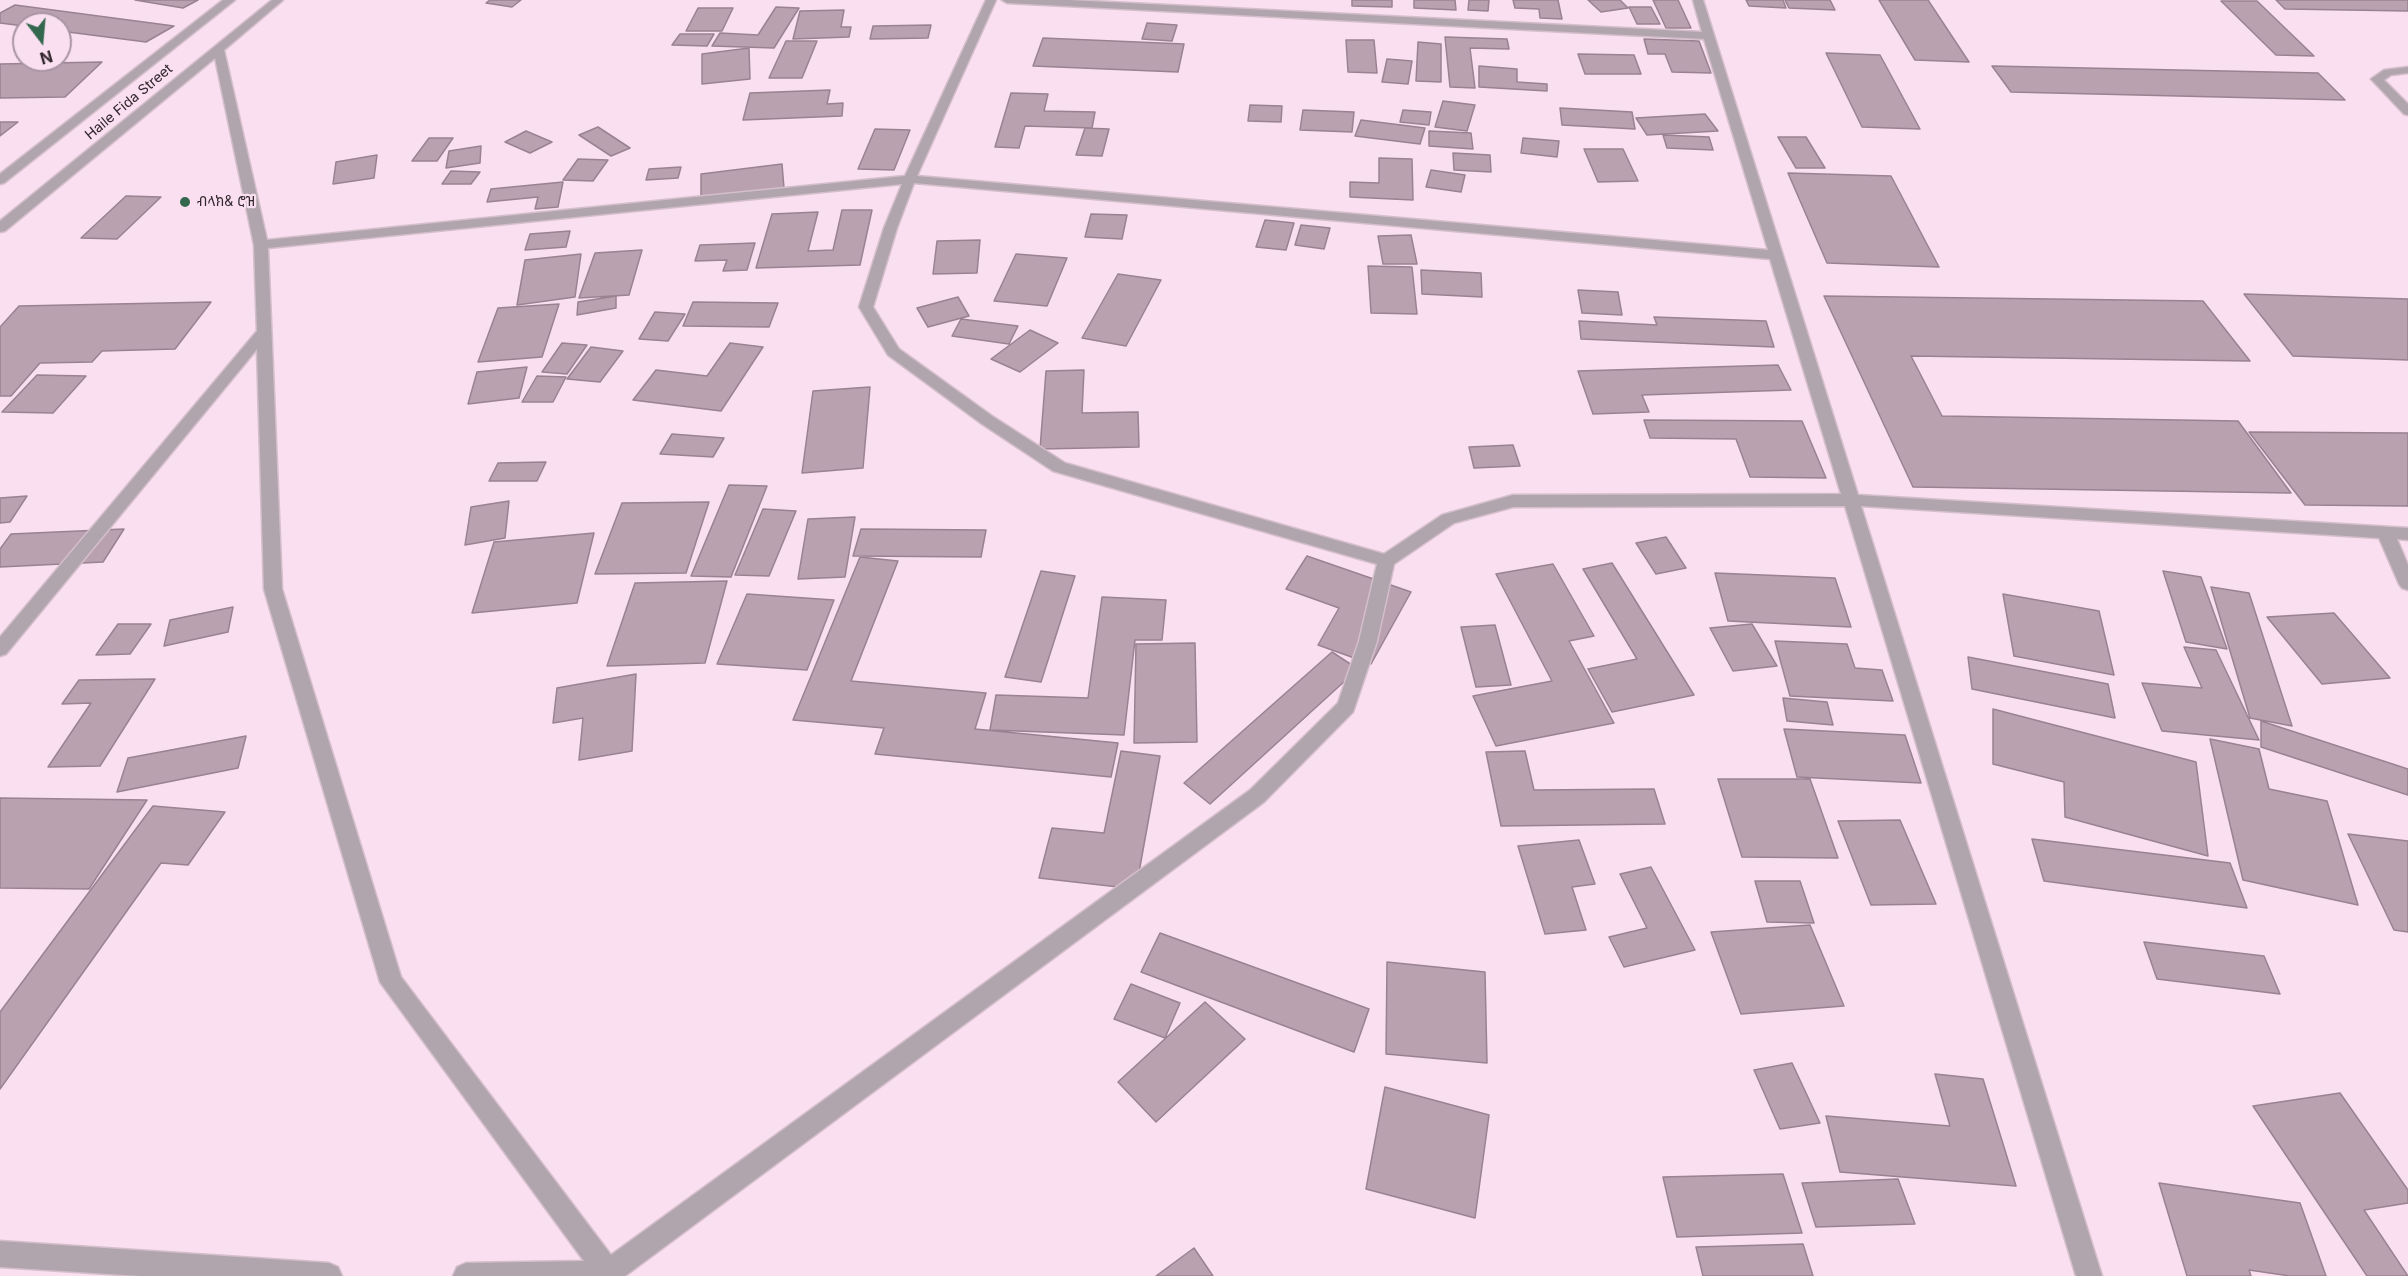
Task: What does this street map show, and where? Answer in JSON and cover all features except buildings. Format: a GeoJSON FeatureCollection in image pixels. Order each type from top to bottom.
{"type":"FeatureCollection","features":[{"type":"Feature","properties":{"kind":"street","name":"Haile Fida Street"},"geometry":{"type":"LineString","coordinates":[[0,180],[230,0]]}},
{"type":"Feature","properties":{"kind":"street","name":"Haile Fida Street"},"geometry":{"type":"LineString","coordinates":[[0,228],[278,0]]}},
{"type":"Feature","properties":{"kind":"street"},"geometry":{"type":"LineString","coordinates":[[992,0],[909,179],[878,259],[866,307],[893,352],[987,420],[1059,466],[1386,561]]}},
{"type":"Feature","properties":{"kind":"street"},"geometry":{"type":"LineString","coordinates":[[1007,0],[1709,36]]}},
{"type":"Feature","properties":{"kind":"street"},"geometry":{"type":"LineString","coordinates":[[1698,0],[2088,1276]]}},
{"type":"Feature","properties":{"kind":"street"},"geometry":{"type":"LineString","coordinates":[[218,48],[261,245],[273,589],[392,982],[609,1275]]}},
{"type":"Feature","properties":{"kind":"street"},"geometry":{"type":"LineString","coordinates":[[2408,70],[2388,72],[2377,79],[2408,111]]}},
{"type":"Feature","properties":{"kind":"street"},"geometry":{"type":"LineString","coordinates":[[261,245],[909,179],[1776,255]]}},
{"type":"Feature","properties":{"kind":"street"},"geometry":{"type":"LineString","coordinates":[[0,649],[264,332]]}},
{"type":"Feature","properties":{"kind":"street"},"geometry":{"type":"LineString","coordinates":[[466,1276],[609,1275],[1257,795],[1346,707],[1368,641],[1386,561],[1448,519],[1513,501],[1851,500],[2408,534]]}},
{"type":"Feature","properties":{"kind":"street"},"geometry":{"type":"LineString","coordinates":[[2385,532],[2408,584]]}},
{"type":"Feature","properties":{"kind":"street"},"geometry":{"type":"LineString","coordinates":[[0,1254],[329,1276]]}},
{"type":"Feature","properties":{"kind":"place","name":"ብላክ& ሮዝ"},"geometry":{"type":"Point","coordinates":[185,202]}}]}
